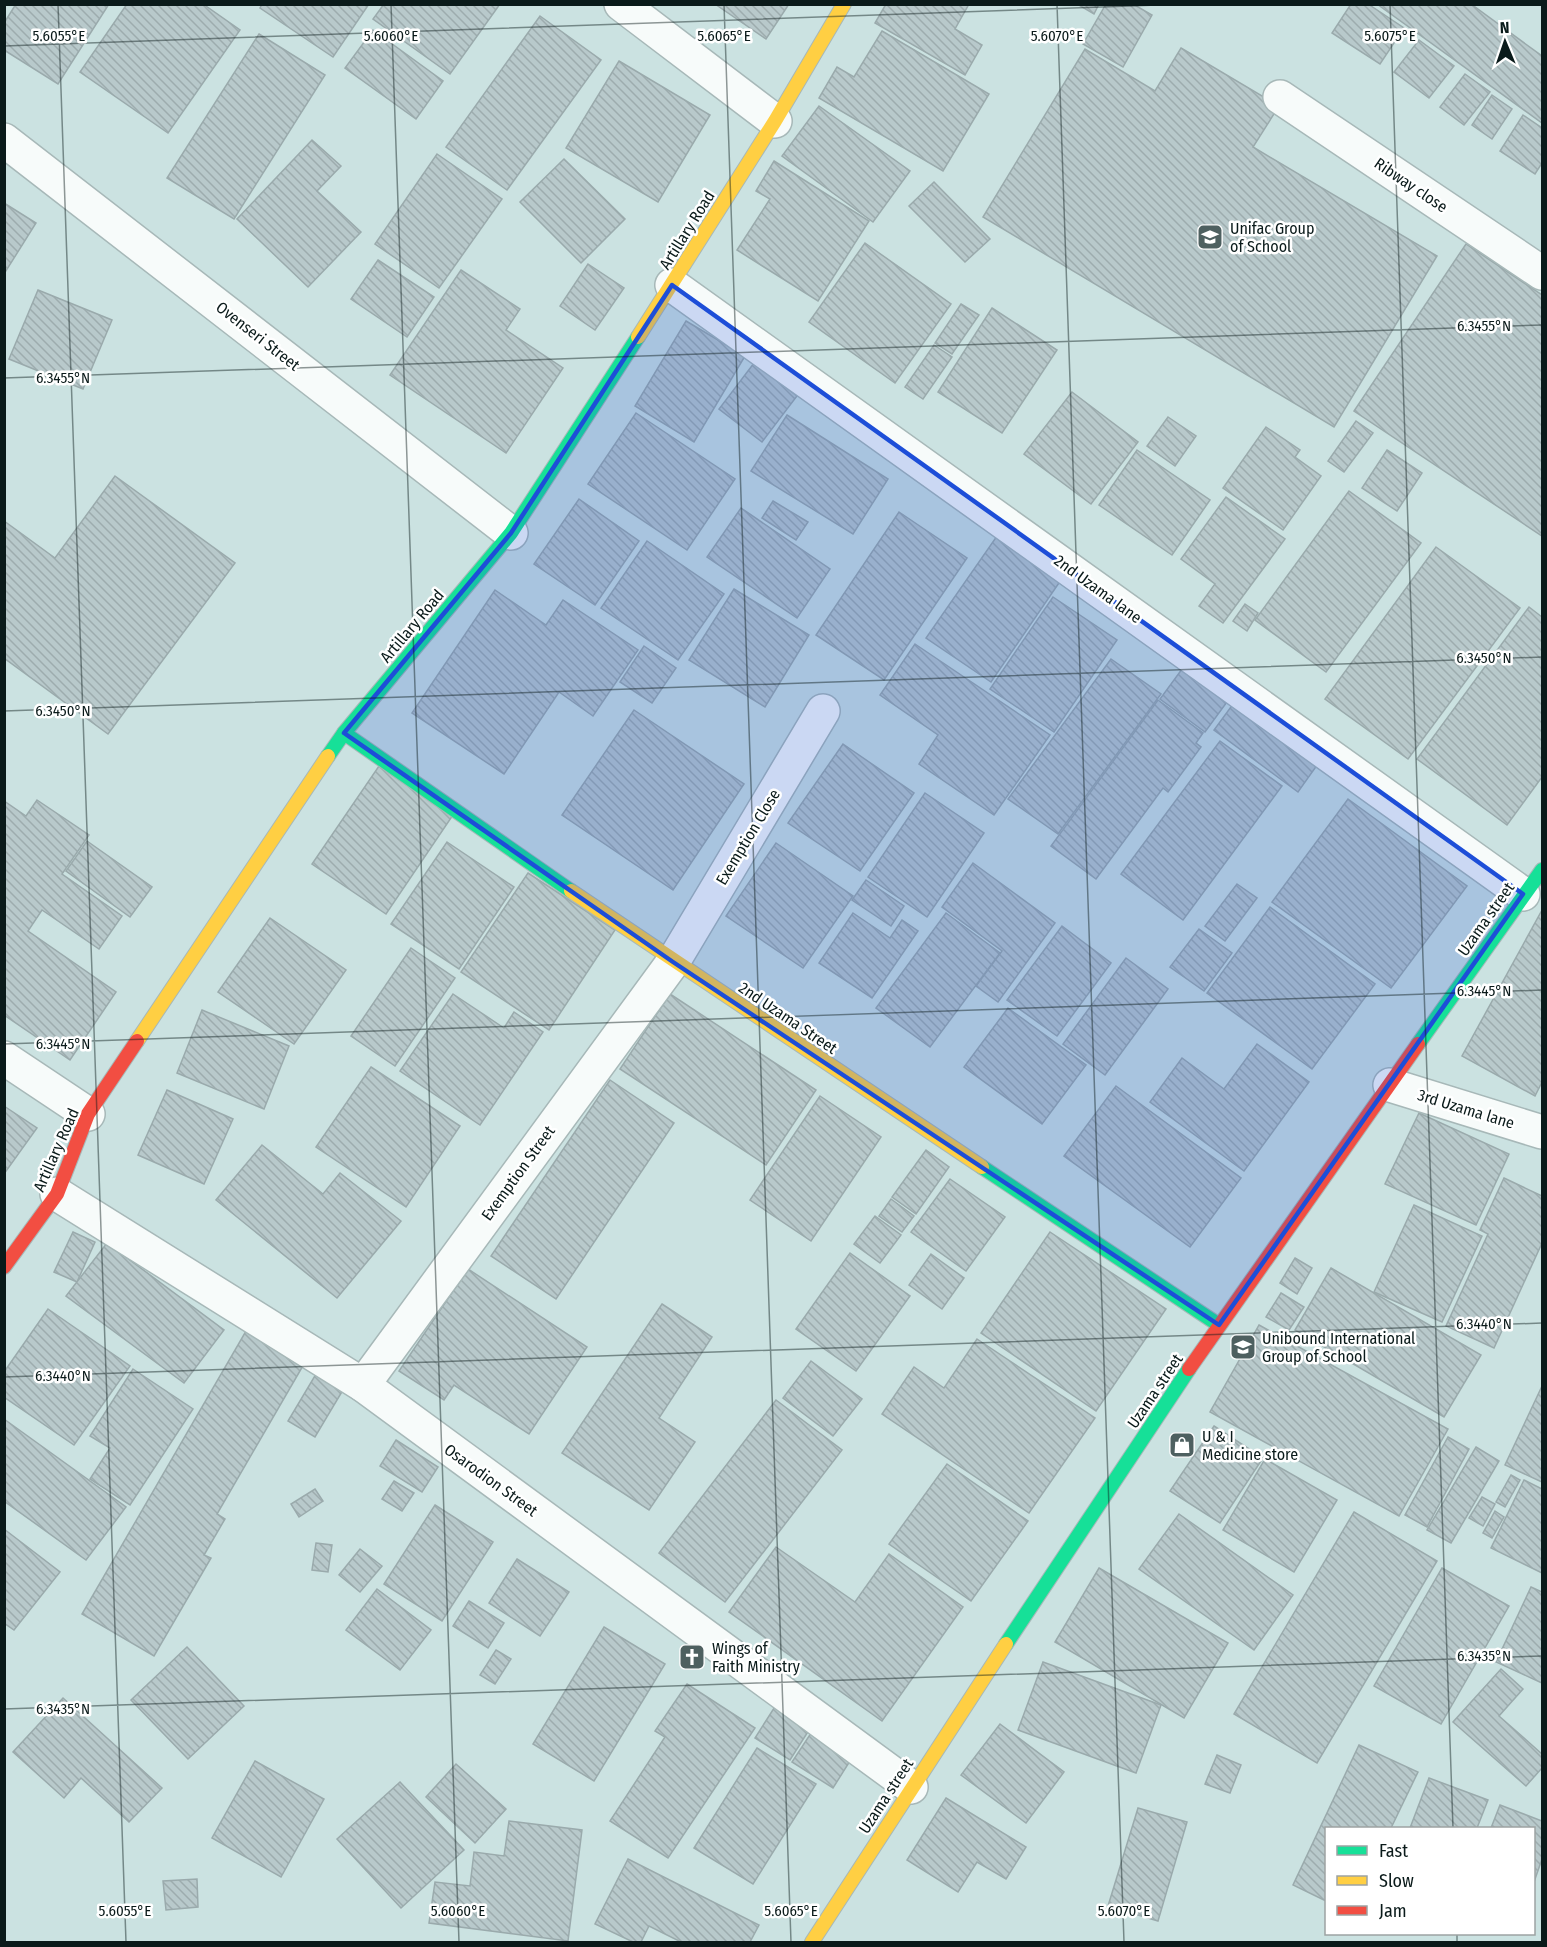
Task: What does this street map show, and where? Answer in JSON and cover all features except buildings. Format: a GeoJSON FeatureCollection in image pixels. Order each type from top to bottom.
{"type":"FeatureCollection","features":[{"type":"Feature","properties":{"kind":"street"},"geometry":{"type":"LineString","coordinates":[[621,4],[775,121]]}},
{"type":"Feature","properties":{"kind":"street","name":"Artillary Road"},"geometry":{"type":"LineString","coordinates":[[4,1267],[57,1194],[88,1114],[344,733],[511,533],[672,285],[775,121],[844,4]]}},
{"type":"Feature","properties":{"kind":"street","name":"Ribway close"},"geometry":{"type":"LineString","coordinates":[[1280,97],[1542,273]]}},
{"type":"Feature","properties":{"kind":"street","name":"Ovenseri Street"},"geometry":{"type":"LineString","coordinates":[[4,140],[511,533]]}},
{"type":"Feature","properties":{"kind":"street","name":"2nd Uzama lane"},"geometry":{"type":"LineString","coordinates":[[672,285],[1533,882]]}},
{"type":"Feature","properties":{"kind":"street","name":"Exemption Close"},"geometry":{"type":"LineString","coordinates":[[673,962],[823,711]]}},
{"type":"Feature","properties":{"kind":"street","name":"2nd Uzama Street"},"geometry":{"type":"LineString","coordinates":[[344,733],[673,962],[1219,1325]]}},
{"type":"Feature","properties":{"kind":"street","name":"Uzama street"},"geometry":{"type":"LineString","coordinates":[[812,1942],[910,1787],[1219,1325],[1533,882]]}},
{"type":"Feature","properties":{"kind":"street","name":"Exemption Street"},"geometry":{"type":"LineString","coordinates":[[363,1385],[673,962]]}},
{"type":"Feature","properties":{"kind":"street"},"geometry":{"type":"LineString","coordinates":[[4,1058],[88,1114]]}},
{"type":"Feature","properties":{"kind":"street","name":"3rd Uzama lane"},"geometry":{"type":"LineString","coordinates":[[1390,1085],[1542,1132]]}},
{"type":"Feature","properties":{"kind":"street","name":"Osarodion Street"},"geometry":{"type":"LineString","coordinates":[[57,1194],[363,1385],[910,1787]]}},
{"type":"Feature","properties":{"kind":"highlighted area"},"geometry":{"type":"Polygon","coordinates":[[[672,285],[1523,894],[1219,1325],[673,962],[344,733],[511,533],[672,285]]]}},
{"type":"Feature","properties":{"kind":"traffic: fast"},"geometry":{"type":"LineString","coordinates":[[328,756],[344,733],[511,533],[638,337]]}},
{"type":"Feature","properties":{"kind":"traffic: fast"},"geometry":{"type":"LineString","coordinates":[[344,733],[571,891]]}},
{"type":"Feature","properties":{"kind":"traffic: fast"},"geometry":{"type":"LineString","coordinates":[[1418,1044],[1542,870]]}},
{"type":"Feature","properties":{"kind":"traffic: fast"},"geometry":{"type":"LineString","coordinates":[[982,1167],[1219,1325]]}},
{"type":"Feature","properties":{"kind":"traffic: fast"},"geometry":{"type":"LineString","coordinates":[[1006,1644],[1189,1369]]}},
{"type":"Feature","properties":{"kind":"traffic: slow"},"geometry":{"type":"LineString","coordinates":[[638,337],[775,121],[844,4]]}},
{"type":"Feature","properties":{"kind":"traffic: slow"},"geometry":{"type":"LineString","coordinates":[[137,1041],[328,756]]}},
{"type":"Feature","properties":{"kind":"traffic: slow"},"geometry":{"type":"LineString","coordinates":[[571,891],[982,1167]]}},
{"type":"Feature","properties":{"kind":"traffic: slow"},"geometry":{"type":"LineString","coordinates":[[812,1942],[1006,1644]]}},
{"type":"Feature","properties":{"kind":"traffic: jam"},"geometry":{"type":"LineString","coordinates":[[4,1267],[57,1194],[88,1114],[137,1041]]}},
{"type":"Feature","properties":{"kind":"traffic: jam"},"geometry":{"type":"LineString","coordinates":[[1189,1369],[1418,1044]]}},
{"type":"Feature","properties":{"kind":"place","name":"Unifac Group of School"},"geometry":{"type":"Point","coordinates":[1210,237]}},
{"type":"Feature","properties":{"kind":"place","name":"Unibound International Group of School"},"geometry":{"type":"Point","coordinates":[1243,1347]}},
{"type":"Feature","properties":{"kind":"place","name":"U & I Medicine store"},"geometry":{"type":"Point","coordinates":[1182,1445]}},
{"type":"Feature","properties":{"kind":"place","name":"Wings of Faith Ministry"},"geometry":{"type":"Point","coordinates":[692,1657]}}]}
